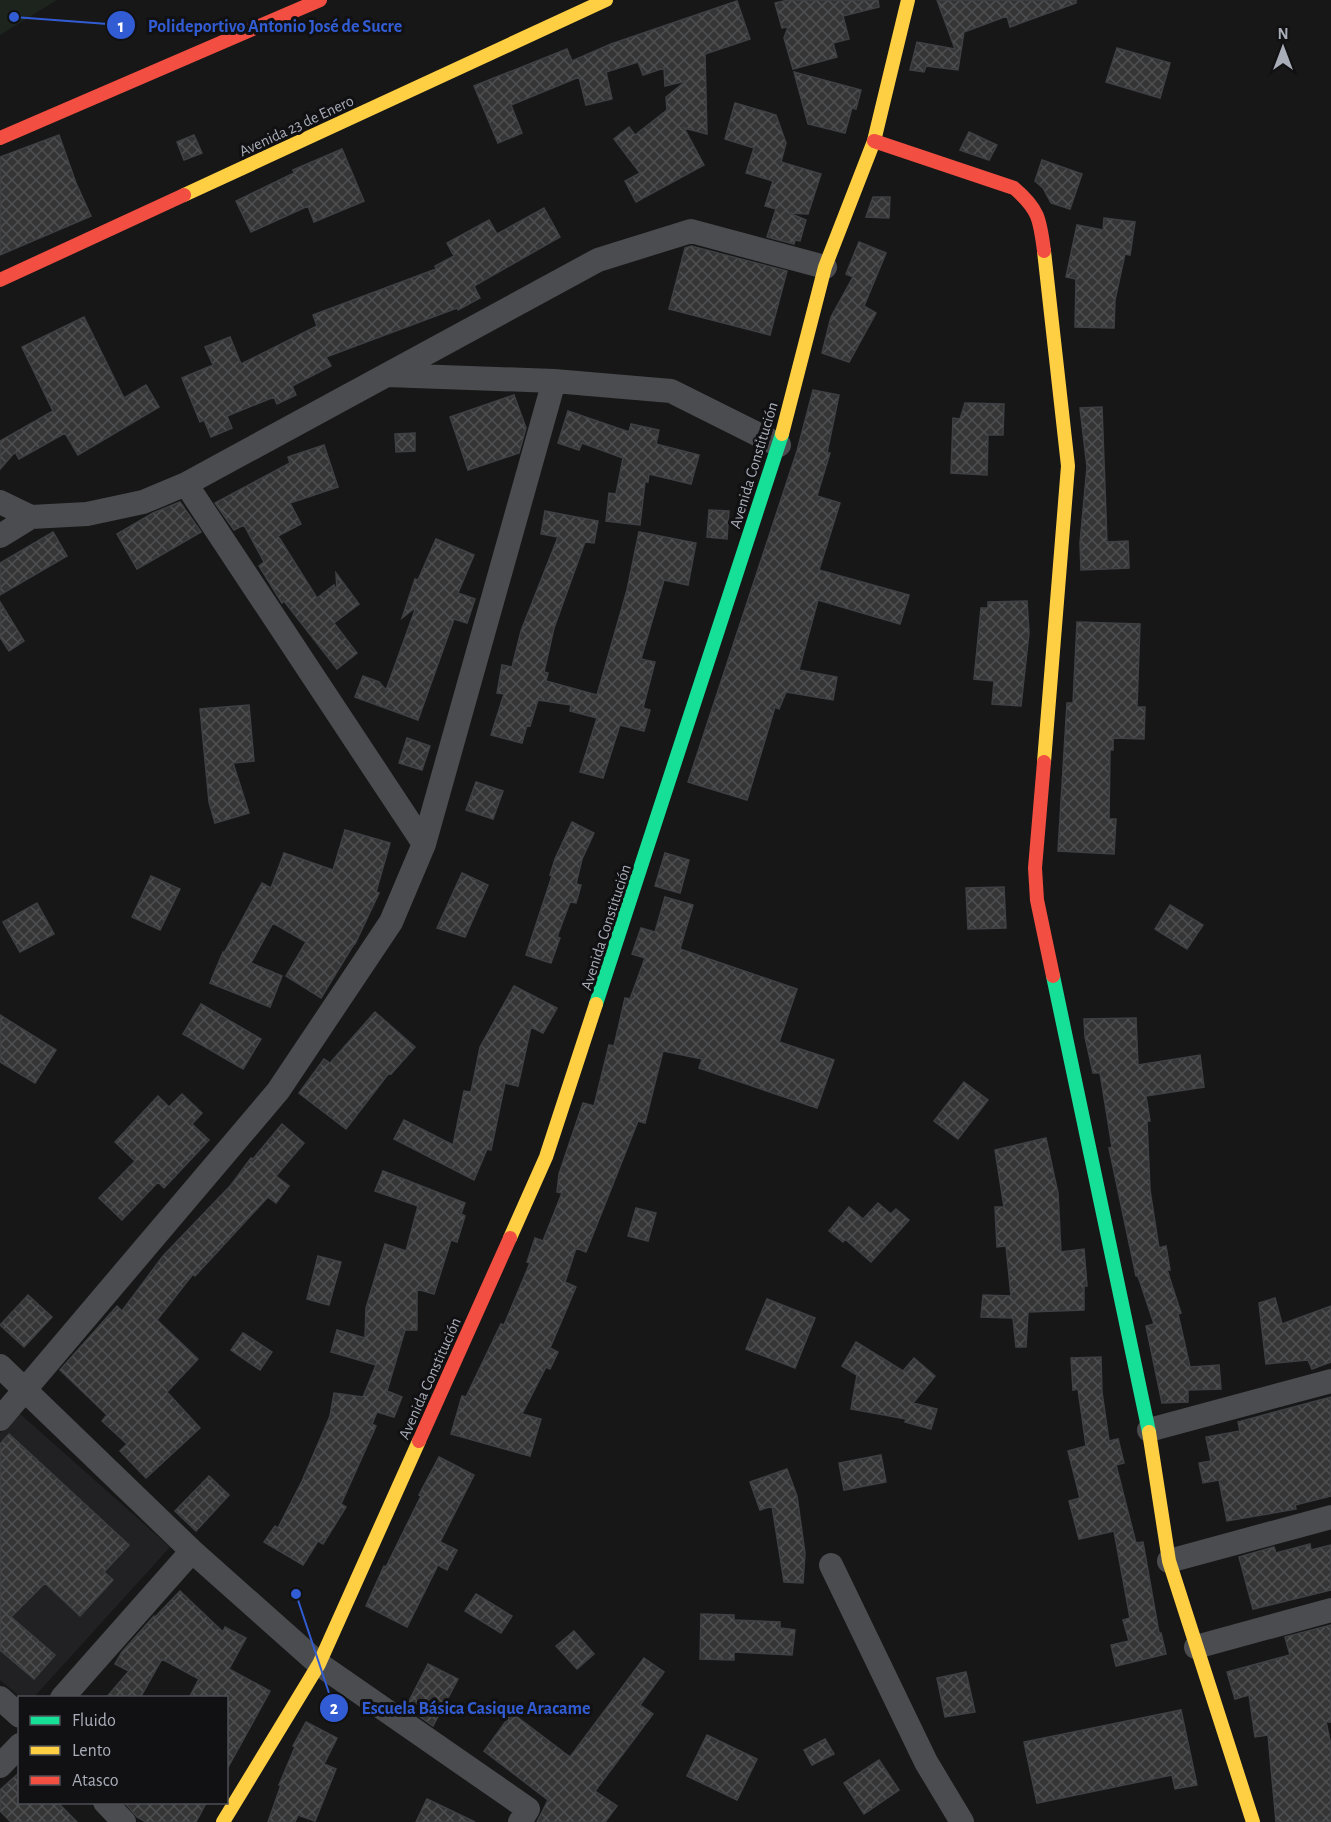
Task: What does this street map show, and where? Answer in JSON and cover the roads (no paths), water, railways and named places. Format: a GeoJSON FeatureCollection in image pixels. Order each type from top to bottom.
{"type":"FeatureCollection","features":[{"type":"Feature","properties":{"kind":"street","name":"Avenida 23 de Enero"},"geometry":{"type":"LineString","coordinates":[[0,280],[606,0]]}},
{"type":"Feature","properties":{"kind":"street","name":"Avenida Constitución"},"geometry":{"type":"LineString","coordinates":[[223,1822],[319,1664],[546,1157],[779,445],[825,267],[874,141],[908,0]]}},
{"type":"Feature","properties":{"kind":"street"},"geometry":{"type":"LineString","coordinates":[[0,138],[305,3]]}},
{"type":"Feature","properties":{"kind":"street"},"geometry":{"type":"LineString","coordinates":[[874,141],[1014,188],[1031,202],[1041,227],[1068,466],[1035,868],[1037,900],[1149,1430],[1168,1560],[1253,1822]]}},
{"type":"Feature","properties":{"kind":"street"},"geometry":{"type":"LineString","coordinates":[[0,537],[31,518],[87,514],[120,507],[142,502],[186,484],[598,260],[691,231],[825,267]]}},
{"type":"Feature","properties":{"kind":"street"},"geometry":{"type":"LineString","coordinates":[[385,375],[554,381],[671,391],[779,445]]}},
{"type":"Feature","properties":{"kind":"street"},"geometry":{"type":"LineString","coordinates":[[0,1419],[278,1091],[391,922],[424,844],[554,381]]}},
{"type":"Feature","properties":{"kind":"street"},"geometry":{"type":"LineString","coordinates":[[186,484],[424,844]]}},
{"type":"Feature","properties":{"kind":"street"},"geometry":{"type":"LineString","coordinates":[[0,502],[31,518]]}},
{"type":"Feature","properties":{"kind":"street"},"geometry":{"type":"LineString","coordinates":[[0,1366],[192,1551],[319,1664],[528,1809],[520,1822]]}},
{"type":"Feature","properties":{"kind":"street"},"geometry":{"type":"LineString","coordinates":[[1149,1430],[1331,1381]]}},
{"type":"Feature","properties":{"kind":"street"},"geometry":{"type":"LineString","coordinates":[[1168,1560],[1331,1517]]}},
{"type":"Feature","properties":{"kind":"street"},"geometry":{"type":"LineString","coordinates":[[64,1696],[192,1551]]}},
{"type":"Feature","properties":{"kind":"street"},"geometry":{"type":"LineString","coordinates":[[831,1565],[926,1762],[962,1822]]}},
{"type":"Feature","properties":{"kind":"street"},"geometry":{"type":"LineString","coordinates":[[1196,1647],[1331,1610]]}},
{"type":"Feature","properties":{"kind":"street"},"geometry":{"type":"LineString","coordinates":[[0,1698],[18,1714]]}},
{"type":"Feature","properties":{"kind":"street"},"geometry":{"type":"LineString","coordinates":[[0,1766],[18,1747]]}},
{"type":"Feature","properties":{"kind":"street"},"geometry":{"type":"LineString","coordinates":[[106,1804],[124,1822]]}},
{"type":"Feature","properties":{"kind":"place","name":"Polideportivo Antonio José de Sucre"},"geometry":{"type":"Point","coordinates":[14,17]}},
{"type":"Feature","properties":{"kind":"place","name":"Escuela Básica Casique Aracame"},"geometry":{"type":"Point","coordinates":[296,1594]}}]}
